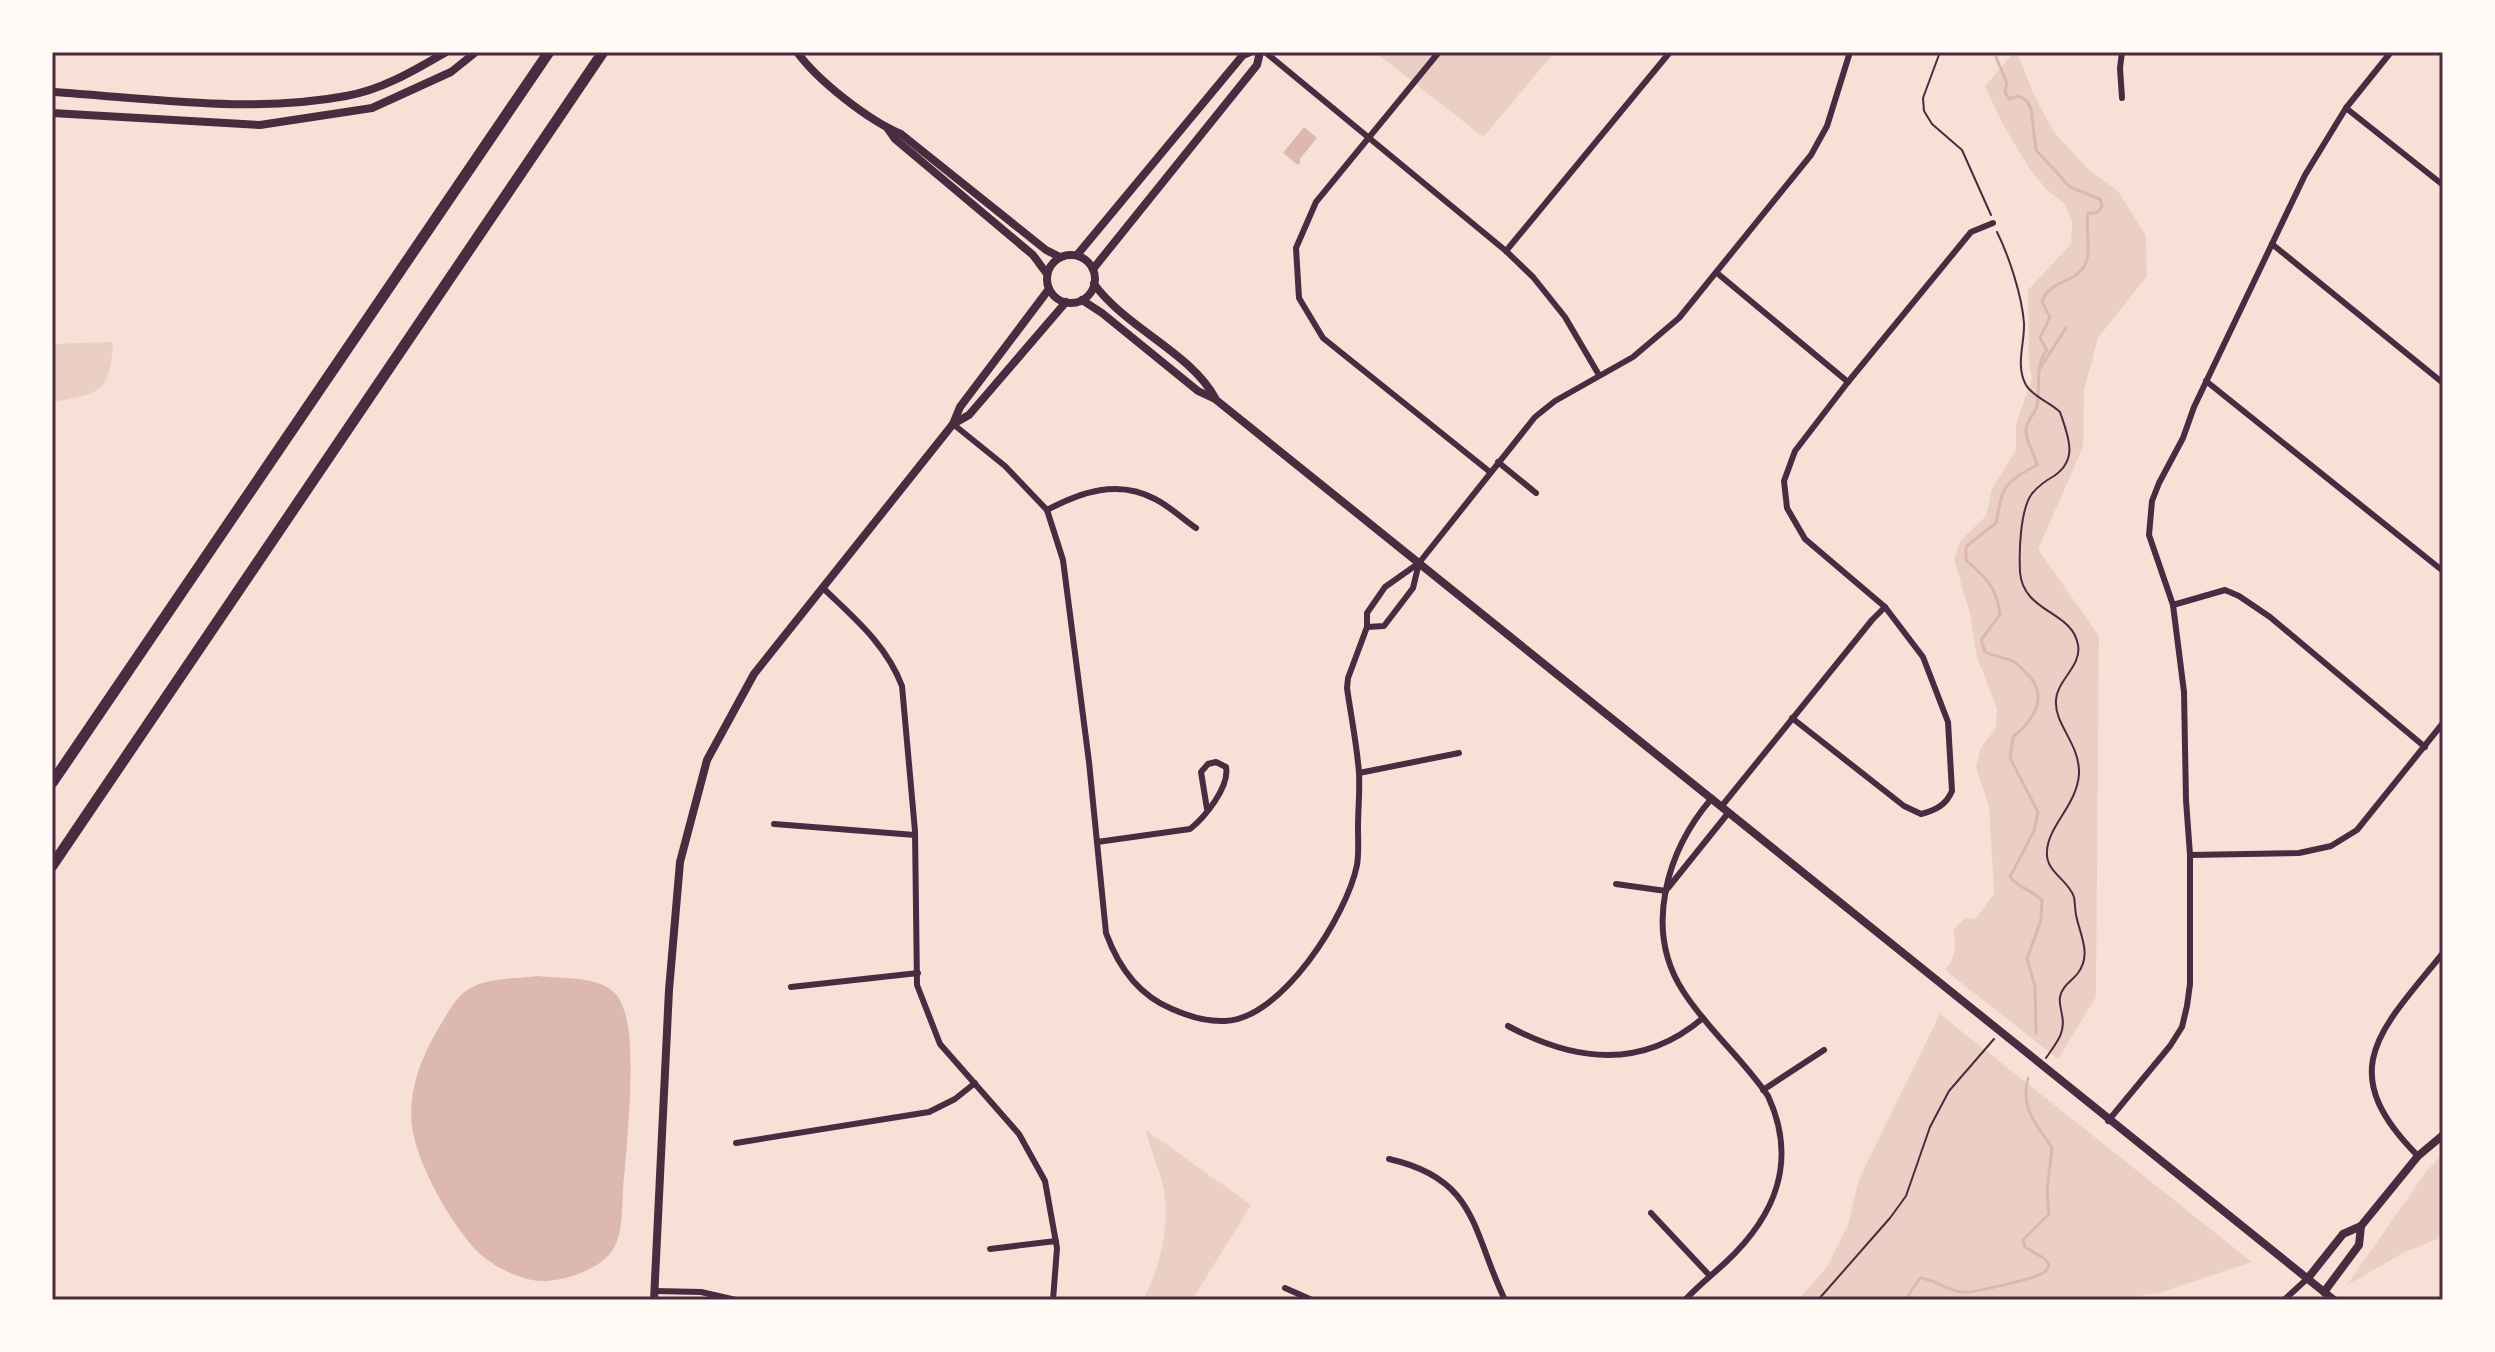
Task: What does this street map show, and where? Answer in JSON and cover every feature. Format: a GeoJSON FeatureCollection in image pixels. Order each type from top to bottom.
{"type":"FeatureCollection","features":[{"type":"Feature","properties":{"kind":"highway"},"geometry":{"type":"LineString","coordinates":[[52,783],[549,52]]}},
{"type":"Feature","properties":{"kind":"highway"},"geometry":{"type":"LineString","coordinates":[[52,866],[603,52]]}},
{"type":"Feature","properties":{"kind":"street"},"geometry":{"type":"LineString","coordinates":[[52,92],[266,106],[348,96],[407,75],[446,52]]}},
{"type":"Feature","properties":{"kind":"street"},"geometry":{"type":"LineString","coordinates":[[52,113],[260,125],[372,108],[451,72],[476,52]]}},
{"type":"Feature","properties":{"kind":"street"},"geometry":{"type":"LineString","coordinates":[[797,52],[819,78],[887,128],[901,134],[1046,250],[1060,257],[1077,255],[1084,258],[1093,269],[1094,284],[1089,295],[1082,300],[1066,302],[1058,299],[1049,289],[1047,274],[1033,255],[895,139],[887,128]]}},
{"type":"Feature","properties":{"kind":"street"},"geometry":{"type":"LineString","coordinates":[[1077,255],[1243,55],[1250,52]]}},
{"type":"Feature","properties":{"kind":"street"},"geometry":{"type":"LineString","coordinates":[[1093,269],[1257,65],[1262,52],[1506,251],[1533,277],[1565,317],[1599,375]]}},
{"type":"Feature","properties":{"kind":"street"},"geometry":{"type":"LineString","coordinates":[[1439,52],[1367,136],[1316,202],[1296,248],[1299,298],[1323,338],[1490,472]]}},
{"type":"Feature","properties":{"kind":"street"},"geometry":{"type":"LineString","coordinates":[[1506,251],[1670,52]]}},
{"type":"Feature","properties":{"kind":"street"},"geometry":{"type":"LineString","coordinates":[[953,424],[1005,466],[1047,510],[1063,560],[1106,933],[1113,952],[1128,976],[1146,994],[1186,1015],[1227,1021],[1265,1006],[1287,989],[1325,934],[1346,898],[1357,864],[1359,773],[1347,688],[1367,627],[1367,613],[1385,587],[1419,563],[1535,417],[1555,401],[1633,357],[1679,318],[1811,155],[1827,126],[1850,52]]}},
{"type":"Feature","properties":{"kind":"street"},"geometry":{"type":"LineString","coordinates":[[2122,52],[2122,98]]}},
{"type":"Feature","properties":{"kind":"street"},"geometry":{"type":"LineString","coordinates":[[2108,1121],[2182,1027],[2190,984],[2190,855],[2184,692],[2173,605],[2149,535],[2150,517],[2159,483],[2183,438],[2206,381],[2305,175],[2346,108],[2391,52]]}},
{"type":"Feature","properties":{"kind":"street"},"geometry":{"type":"LineString","coordinates":[[2346,108],[2443,185]]}},
{"type":"Feature","properties":{"kind":"street"},"geometry":{"type":"LineString","coordinates":[[1792,718],[1904,806],[1921,814],[1948,801],[1952,791],[1948,722],[1923,657],[1885,607],[1805,539],[1787,508],[1784,481],[1795,451],[1848,382],[1971,232],[1993,223]]}},
{"type":"Feature","properties":{"kind":"street"},"geometry":{"type":"LineString","coordinates":[[2272,244],[2443,383]]}},
{"type":"Feature","properties":{"kind":"street"},"geometry":{"type":"LineString","coordinates":[[1047,274],[1060,257]]}},
{"type":"Feature","properties":{"kind":"street"},"geometry":{"type":"LineString","coordinates":[[1717,273],[1848,382]]}},
{"type":"Feature","properties":{"kind":"street"},"geometry":{"type":"LineString","coordinates":[[1094,284],[1110,303],[1206,381],[1215,399]]}},
{"type":"Feature","properties":{"kind":"street"},"geometry":{"type":"LineString","coordinates":[[736,1300],[701,1292],[655,1296],[669,990],[680,862],[707,760],[754,674],[953,424],[960,407],[1049,289]]}},
{"type":"Feature","properties":{"kind":"street"},"geometry":{"type":"LineString","coordinates":[[1082,300],[1198,391],[1215,399],[2334,1300]]}},
{"type":"Feature","properties":{"kind":"street"},"geometry":{"type":"LineString","coordinates":[[953,424],[969,415],[1066,302]]}},
{"type":"Feature","properties":{"kind":"street"},"geometry":{"type":"LineString","coordinates":[[2206,381],[2443,571]]}},
{"type":"Feature","properties":{"kind":"street"},"geometry":{"type":"LineString","coordinates":[[1498,462],[1536,493]]}},
{"type":"Feature","properties":{"kind":"street"},"geometry":{"type":"LineString","coordinates":[[1047,510],[1088,491],[1123,489],[1154,498],[1196,528]]}},
{"type":"Feature","properties":{"kind":"street"},"geometry":{"type":"LineString","coordinates":[[1367,627],[1384,626],[1413,588],[1419,563]]}},
{"type":"Feature","properties":{"kind":"street"},"geometry":{"type":"LineString","coordinates":[[823,588],[881,643],[895,666],[902,686],[915,835],[917,985],[940,1044],[1019,1134],[1045,1181],[1056,1241],[1053,1300]]}},
{"type":"Feature","properties":{"kind":"street"},"geometry":{"type":"LineString","coordinates":[[2173,605],[2225,590],[2239,596],[2270,617],[2425,747]]}},
{"type":"Feature","properties":{"kind":"street"},"geometry":{"type":"LineString","coordinates":[[1666,891],[1792,718],[1885,607]]}},
{"type":"Feature","properties":{"kind":"street"},"geometry":{"type":"LineString","coordinates":[[2190,855],[2299,853],[2331,846],[2345,839],[2368,819],[2443,723]]}},
{"type":"Feature","properties":{"kind":"street"},"geometry":{"type":"LineString","coordinates":[[1359,773],[1459,753]]}},
{"type":"Feature","properties":{"kind":"street"},"geometry":{"type":"LineString","coordinates":[[1097,842],[1190,829],[1200,821],[1224,787],[1226,767],[1216,762],[1208,764],[1201,772],[1207,809]]}},
{"type":"Feature","properties":{"kind":"street"},"geometry":{"type":"LineString","coordinates":[[1685,1300],[1742,1246],[1758,1225],[1778,1188],[1782,1171],[1781,1133],[1776,1114],[1763,1090],[1681,989],[1667,957],[1662,917],[1666,891],[1679,847],[1712,798]]}},
{"type":"Feature","properties":{"kind":"street"},"geometry":{"type":"LineString","coordinates":[[774,824],[915,835]]}},
{"type":"Feature","properties":{"kind":"street"},"geometry":{"type":"LineString","coordinates":[[1616,884],[1666,891]]}},
{"type":"Feature","properties":{"kind":"street"},"geometry":{"type":"LineString","coordinates":[[2418,1156],[2395,1133],[2376,1103],[2371,1067],[2376,1042],[2394,1013],[2443,953]]}},
{"type":"Feature","properties":{"kind":"street"},"geometry":{"type":"LineString","coordinates":[[791,987],[918,973]]}},
{"type":"Feature","properties":{"kind":"street"},"geometry":{"type":"LineString","coordinates":[[1508,1026],[1551,1046],[1583,1053],[1615,1055],[1657,1047],[1703,1018]]}},
{"type":"Feature","properties":{"kind":"street"},"geometry":{"type":"LineString","coordinates":[[1763,1090],[1824,1050]]}},
{"type":"Feature","properties":{"kind":"street"},"geometry":{"type":"LineString","coordinates":[[736,1143],[929,1112],[955,1099],[975,1083]]}},
{"type":"Feature","properties":{"kind":"street"},"geometry":{"type":"LineString","coordinates":[[2284,1300],[2308,1278],[2343,1234],[2361,1226],[2418,1156],[2443,1135]]}},
{"type":"Feature","properties":{"kind":"street"},"geometry":{"type":"LineString","coordinates":[[1389,1159],[1421,1169],[1444,1183],[1462,1200],[1479,1231],[1505,1300]]}},
{"type":"Feature","properties":{"kind":"street"},"geometry":{"type":"LineString","coordinates":[[1651,1213],[1710,1276]]}},
{"type":"Feature","properties":{"kind":"street"},"geometry":{"type":"LineString","coordinates":[[2315,1300],[2359,1245],[2361,1226]]}},
{"type":"Feature","properties":{"kind":"street"},"geometry":{"type":"LineString","coordinates":[[990,1249],[1056,1241]]}},
{"type":"Feature","properties":{"kind":"street"},"geometry":{"type":"LineString","coordinates":[[1285,1288],[1312,1300]]}},
{"type":"Feature","properties":{"kind":"path"},"geometry":{"type":"LineString","coordinates":[[2030,392],[2054,405],[2060,412],[2069,441],[2069,461],[2039,486],[2026,504],[2022,519],[2020,572],[2025,590],[2032,600],[2064,623],[2078,642],[2079,653],[2056,699],[2057,711],[2079,757],[2079,777],[2071,805],[2052,835],[2046,855],[2048,865],[2074,897],[2085,957],[2060,999],[2064,1027],[2060,1039],[2040,1065]]}},
{"type":"Feature","properties":{"kind":"path"},"geometry":{"type":"LineString","coordinates":[[1818,1300],[1906,1196],[1930,1127],[1949,1091],[2000,1031]]}},
{"type":"Feature","properties":{"kind":"shaded area"},"geometry":{"type":"Polygon","coordinates":[[[1375,52],[1555,52],[1483,137],[1375,52]]]}},
{"type":"Feature","properties":{"kind":"shaded area"},"geometry":{"type":"Polygon","coordinates":[[[2017,52],[2033,93],[2054,132],[2090,171],[2118,191],[2146,236],[2147,276],[2098,338],[2084,390],[2083,447],[2038,549],[2099,636],[2096,997],[2058,1059],[1945,970],[1955,951],[1953,930],[1965,918],[1975,919],[1994,894],[1989,806],[1976,768],[1981,747],[1996,728],[1997,709],[1977,657],[1970,614],[1954,559],[1960,541],[1986,516],[1992,489],[2016,450],[2016,424],[2032,379],[2028,290],[2071,244],[2072,221],[2065,204],[2047,190],[2029,168],[2002,123],[1985,86],[2017,52]]]}},
{"type":"Feature","properties":{"kind":"shaded area"},"geometry":{"type":"Polygon","coordinates":[[[1304,127],[1317,138],[1298,165],[1283,153],[1304,127]]]}},
{"type":"Feature","properties":{"kind":"shaded area"},"geometry":{"type":"Polygon","coordinates":[[[113,342],[109,372],[99,388],[81,397],[52,402],[52,344],[113,342]]]}},
{"type":"Feature","properties":{"kind":"shaded area"},"geometry":{"type":"Polygon","coordinates":[[[538,976],[592,981],[611,990],[621,1002],[626,1015],[630,1066],[622,1219],[617,1241],[608,1256],[591,1268],[570,1277],[539,1281],[515,1275],[485,1258],[458,1228],[420,1158],[411,1113],[421,1063],[458,998],[483,983],[538,976]]]}},
{"type":"Feature","properties":{"kind":"shaded area"},"geometry":{"type":"Polygon","coordinates":[[[1940,1014],[2252,1262],[2159,1293],[2113,1300],[1798,1300],[1827,1267],[1848,1225],[1859,1179],[1940,1014]]]}},
{"type":"Feature","properties":{"kind":"shaded area"},"geometry":{"type":"Polygon","coordinates":[[[1146,1130],[1251,1205],[1192,1300],[1143,1300],[1159,1261],[1166,1219],[1164,1190],[1146,1130]]]}},
{"type":"Feature","properties":{"kind":"shaded area"},"geometry":{"type":"Polygon","coordinates":[[[2443,1153],[2443,1237],[2405,1252],[2347,1285],[2426,1172],[2443,1153]]]}},
{"type":"Feature","properties":{"kind":"waterway"},"geometry":{"type":"LineString","coordinates":[[1996,57],[2007,83],[2005,92],[2009,99],[2019,96],[2027,101],[2031,109],[2036,150],[2070,187],[2100,199],[2102,206],[2097,213],[2088,213],[2085,265],[2075,276],[2050,290],[2042,302],[2050,317],[2040,338],[2047,350],[2039,369],[2037,406],[2026,429],[2037,465],[2010,482],[2000,501],[1996,523],[1966,547],[1966,560],[1989,584],[2000,615],[1981,640],[1985,652],[2016,663],[2033,680],[2037,689],[2037,706],[2028,722],[2013,737],[2010,758],[2038,812],[2034,831],[2010,877],[2042,900],[2041,920],[2027,959],[2035,986],[2036,1033]]}},
{"type":"Feature","properties":{"kind":"waterway"},"geometry":{"type":"LineString","coordinates":[[2039,370],[2066,328]]}},
{"type":"Feature","properties":{"kind":"waterway"},"geometry":{"type":"LineString","coordinates":[[1905,1300],[1920,1278],[1967,1292],[2026,1279],[2047,1270],[2049,1265],[2045,1259],[2025,1247],[2023,1240],[2049,1214],[2047,1191],[2052,1148],[2028,1107],[2028,1078]]}}]}
